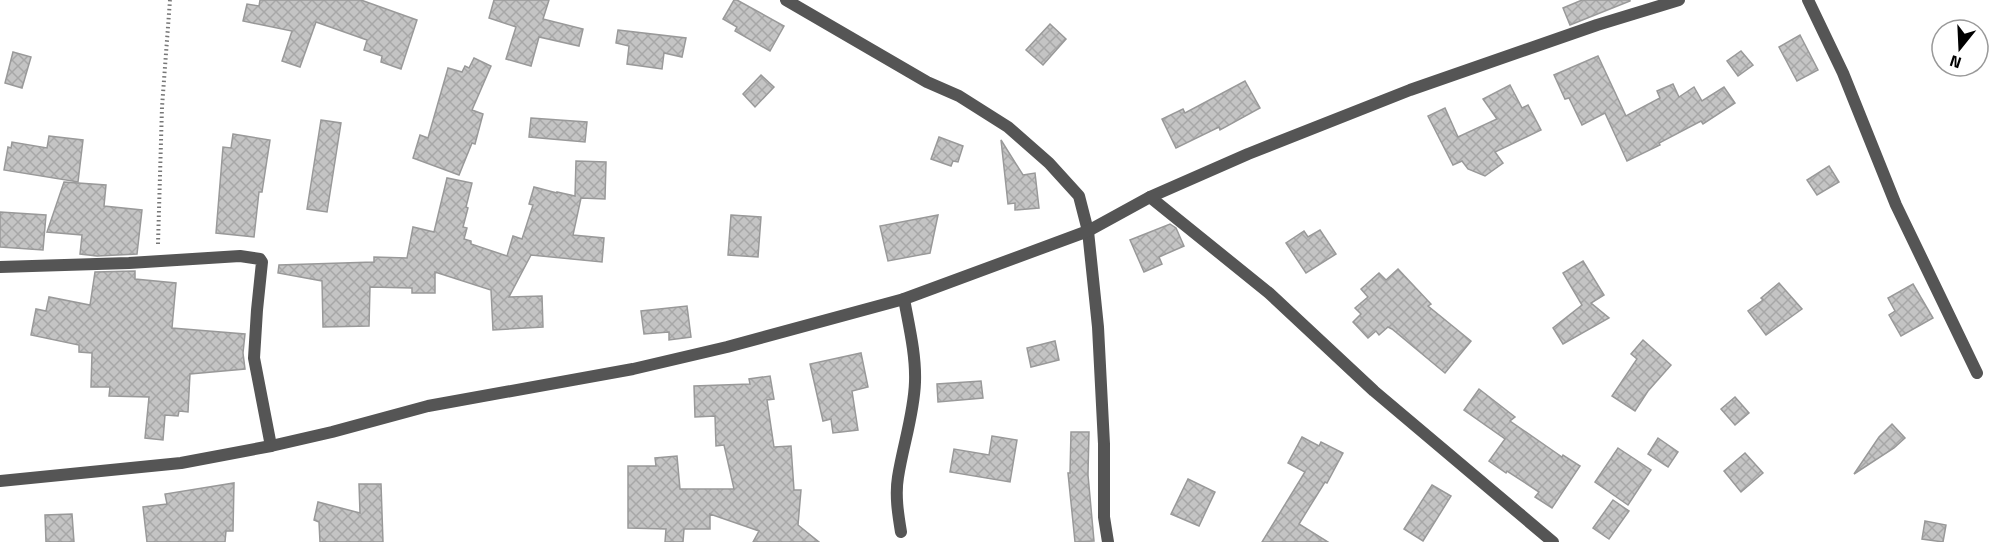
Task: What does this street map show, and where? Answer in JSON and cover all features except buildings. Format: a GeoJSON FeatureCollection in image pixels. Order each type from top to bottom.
{"type":"FeatureCollection","features":[{"type":"Feature","properties":{"kind":"street"},"geometry":{"type":"LineString","coordinates":[[786,0],[927,82],[959,96],[1008,127],[1049,163],[1079,196],[1088,231],[1101,380],[1104,517],[1108,542]]}},
{"type":"Feature","properties":{"kind":"street"},"geometry":{"type":"LineString","coordinates":[[0,481],[181,464],[271,446],[428,406],[644,366],[727,347],[904,299],[1088,231],[1150,197],[1248,154],[1410,90],[1647,4],[1679,0]]}},
{"type":"Feature","properties":{"kind":"street"},"geometry":{"type":"LineString","coordinates":[[1808,0],[1843,73],[1896,205],[1977,374]]}},
{"type":"Feature","properties":{"kind":"street"},"geometry":{"type":"LineString","coordinates":[[1150,197],[1269,293],[1374,391],[1553,542]]}},
{"type":"Feature","properties":{"kind":"street"},"geometry":{"type":"LineString","coordinates":[[0,267],[77,266],[240,256],[260,259],[262,262],[254,358],[271,446]]}},
{"type":"Feature","properties":{"kind":"street"},"geometry":{"type":"LineString","coordinates":[[901,532],[897,508],[898,479],[912,411],[915,379],[910,327],[904,299]]}},
{"type":"Feature","properties":{"kind":"path"},"geometry":{"type":"LineString","coordinates":[[158,260],[162,107],[170,0]]}}]}
